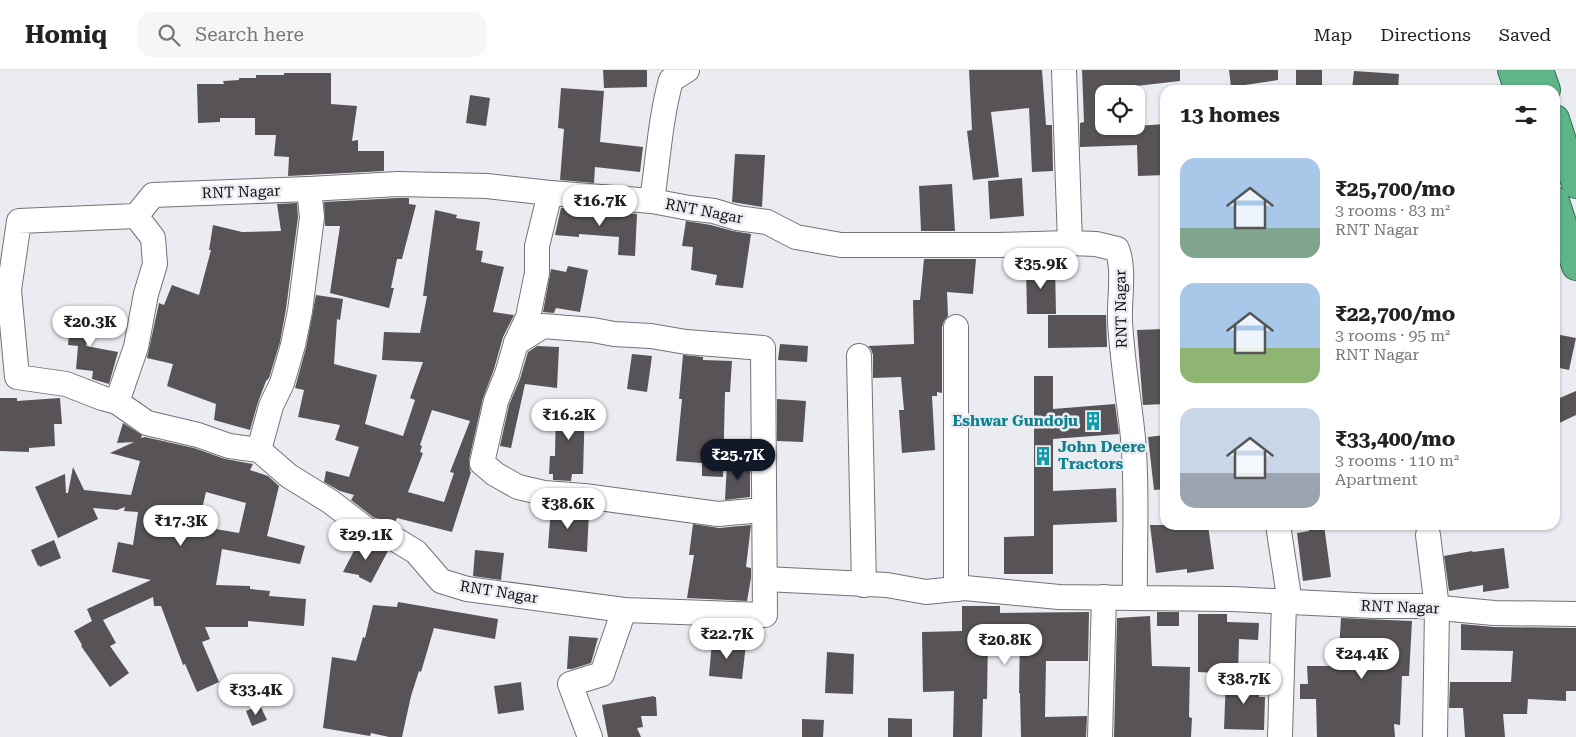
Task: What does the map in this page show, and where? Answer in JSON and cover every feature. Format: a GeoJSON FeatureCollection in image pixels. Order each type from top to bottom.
{"type":"FeatureCollection","features":[{"type":"Feature","properties":{"kind":"highway"},"geometry":{"type":"LineString","coordinates":[[1512,70],[1517,85]]}},
{"type":"Feature","properties":{"kind":"highway"},"geometry":{"type":"LineString","coordinates":[[1539,70],[1544,85]]}},
{"type":"Feature","properties":{"kind":"highway"},"geometry":{"type":"LineString","coordinates":[[1560,134],[1576,184]]}},
{"type":"Feature","properties":{"kind":"highway"},"geometry":{"type":"LineString","coordinates":[[1560,217],[1576,266]]}},
{"type":"Feature","properties":{"kind":"street"},"geometry":{"type":"LineString","coordinates":[[652,201],[661,138],[663,108],[671,80],[687,70]]}},
{"type":"Feature","properties":{"kind":"street"},"geometry":{"type":"LineString","coordinates":[[1064,70],[1070,243]]}},
{"type":"Feature","properties":{"kind":"street","name":"RNT Nagar"},"geometry":{"type":"LineString","coordinates":[[136,216],[153,195],[398,184],[487,186],[652,201],[714,211],[737,218],[767,222],[796,237],[841,245],[1070,243],[1110,246],[1117,249],[1120,256],[1120,320],[1133,437],[1136,499],[1134,546],[1135,598]]}},
{"type":"Feature","properties":{"kind":"street"},"geometry":{"type":"LineString","coordinates":[[117,402],[136,347],[146,294],[155,264],[153,238],[136,216],[19,221],[10,290],[18,377],[66,384],[117,402],[147,423],[198,435],[229,446],[259,450],[271,406],[282,382],[300,312],[312,217],[309,189]]}},
{"type":"Feature","properties":{"kind":"street"},"geometry":{"type":"LineString","coordinates":[[550,193],[538,246],[537,274],[528,317],[516,343],[507,374],[496,401],[482,463],[495,474],[518,487],[544,493],[584,496],[718,514],[764,510]]}},
{"type":"Feature","properties":{"kind":"street","name":"RNT Nagar"},"geometry":{"type":"LineString","coordinates":[[259,450],[289,476],[331,502],[366,529],[393,538],[416,552],[441,581],[466,590],[624,610],[765,616],[763,348],[686,342],[651,336],[543,326],[516,343]]}},
{"type":"Feature","properties":{"kind":"street"},"geometry":{"type":"LineString","coordinates":[[956,327],[956,589]]}},
{"type":"Feature","properties":{"kind":"street"},"geometry":{"type":"LineString","coordinates":[[859,356],[864,585]]}},
{"type":"Feature","properties":{"kind":"street"},"geometry":{"type":"LineString","coordinates":[[1279,530],[1287,602],[1280,737]]}},
{"type":"Feature","properties":{"kind":"street"},"geometry":{"type":"LineString","coordinates":[[1428,535],[1437,608],[1435,737]]}},
{"type":"Feature","properties":{"kind":"street","name":"RNT Nagar"},"geometry":{"type":"LineString","coordinates":[[765,579],[887,585],[926,592],[964,588],[1059,597],[1204,598],[1437,608],[1494,613],[1576,614]]}},
{"type":"Feature","properties":{"kind":"street"},"geometry":{"type":"LineString","coordinates":[[1100,737],[1104,597]]}},
{"type":"Feature","properties":{"kind":"street"},"geometry":{"type":"LineString","coordinates":[[590,737],[570,684],[602,674],[624,610]]}},
{"type":"Feature","properties":{"kind":"building"},"geometry":{"type":"Polygon","coordinates":[[[603,70],[647,70],[647,87],[604,88],[603,70]]]}},
{"type":"Feature","properties":{"kind":"building"},"geometry":{"type":"Polygon","coordinates":[[[969,70],[1042,70],[1046,125],[1052,125],[1053,171],[1032,172],[1029,108],[991,112],[999,177],[973,180],[967,131],[972,130],[969,70]]]}},
{"type":"Feature","properties":{"kind":"building"},"geometry":{"type":"Polygon","coordinates":[[[1082,70],[1180,70],[1180,81],[1145,85],[1095,85],[1095,135],[1145,135],[1145,125],[1160,124],[1160,175],[1138,176],[1137,145],[1080,147],[1080,123],[1084,122],[1082,70]]]}},
{"type":"Feature","properties":{"kind":"building"},"geometry":{"type":"Polygon","coordinates":[[[1229,70],[1278,70],[1278,80],[1231,85],[1229,70]]]}},
{"type":"Feature","properties":{"kind":"building"},"geometry":{"type":"Polygon","coordinates":[[[1296,70],[1322,70],[1322,85],[1296,85],[1296,70]]]}},
{"type":"Feature","properties":{"kind":"building"},"geometry":{"type":"Polygon","coordinates":[[[1354,71],[1399,74],[1398,85],[1353,85],[1354,71]]]}},
{"type":"Feature","properties":{"kind":"building"},"geometry":{"type":"Polygon","coordinates":[[[284,73],[331,73],[331,104],[357,106],[352,141],[358,140],[358,151],[384,151],[384,171],[288,176],[289,157],[274,156],[276,135],[255,135],[255,118],[220,118],[220,122],[198,123],[197,84],[224,84],[223,81],[239,80],[239,78],[256,78],[256,75],[284,75],[284,73]]]}},
{"type":"Feature","properties":{"kind":"building"},"geometry":{"type":"Polygon","coordinates":[[[561,88],[604,91],[600,142],[643,147],[640,172],[595,167],[594,183],[560,180],[564,129],[558,128],[561,88]]]}},
{"type":"Feature","properties":{"kind":"building"},"geometry":{"type":"Polygon","coordinates":[[[470,95],[490,98],[486,126],[466,123],[470,95]]]}},
{"type":"Feature","properties":{"kind":"building"},"geometry":{"type":"Polygon","coordinates":[[[735,154],[765,155],[762,207],[732,202],[735,154]]]}},
{"type":"Feature","properties":{"kind":"building"},"geometry":{"type":"Polygon","coordinates":[[[1022,178],[1024,216],[990,219],[988,181],[1022,178]]]}},
{"type":"Feature","properties":{"kind":"building"},"geometry":{"type":"Polygon","coordinates":[[[952,184],[955,231],[921,231],[919,186],[952,184]]]}},
{"type":"Feature","properties":{"kind":"building"},"geometry":{"type":"Polygon","coordinates":[[[409,198],[409,204],[416,205],[402,259],[397,259],[391,288],[394,288],[389,308],[330,293],[340,226],[325,226],[324,202],[409,198]]]}},
{"type":"Feature","properties":{"kind":"building"},"geometry":{"type":"Polygon","coordinates":[[[297,203],[298,217],[280,342],[250,430],[214,420],[216,404],[167,386],[173,364],[147,358],[159,303],[164,305],[172,285],[199,295],[211,250],[209,250],[213,225],[242,232],[281,231],[277,204],[297,203]]]}},
{"type":"Feature","properties":{"kind":"building"},"geometry":{"type":"Polygon","coordinates":[[[561,208],[637,214],[635,256],[618,255],[619,237],[579,234],[579,237],[555,235],[561,208]]]}},
{"type":"Feature","properties":{"kind":"building"},"geometry":{"type":"Polygon","coordinates":[[[435,210],[457,215],[456,218],[480,222],[476,250],[483,251],[481,262],[504,267],[493,312],[514,315],[503,337],[483,398],[469,460],[471,472],[452,532],[397,518],[394,524],[373,517],[351,500],[354,495],[340,491],[324,482],[326,471],[349,477],[359,447],[335,440],[340,425],[298,417],[304,390],[295,388],[306,348],[316,295],[343,299],[340,320],[337,319],[334,364],[377,375],[365,424],[403,436],[415,400],[410,398],[423,362],[382,360],[384,332],[420,333],[427,296],[423,296],[435,210]],[[432,410],[420,445],[422,446],[420,452],[423,453],[408,492],[444,502],[454,473],[450,472],[470,421],[432,410]]]}},
{"type":"Feature","properties":{"kind":"building"},"geometry":{"type":"Polygon","coordinates":[[[686,221],[751,234],[743,288],[715,285],[717,275],[691,270],[693,247],[682,246],[686,221]]]}},
{"type":"Feature","properties":{"kind":"building"},"geometry":{"type":"Polygon","coordinates":[[[924,259],[976,259],[973,294],[947,292],[948,316],[942,327],[942,393],[937,392],[937,396],[932,396],[935,450],[902,453],[899,410],[904,410],[901,377],[873,378],[873,355],[868,346],[914,344],[913,300],[920,300],[924,259]]]}},
{"type":"Feature","properties":{"kind":"building"},"geometry":{"type":"Polygon","coordinates":[[[1055,265],[1056,314],[1027,314],[1026,266],[1055,265]]]}},
{"type":"Feature","properties":{"kind":"building"},"geometry":{"type":"Polygon","coordinates":[[[568,266],[588,270],[580,312],[556,308],[554,313],[543,312],[551,269],[566,272],[568,266]]]}},
{"type":"Feature","properties":{"kind":"building"},"geometry":{"type":"Polygon","coordinates":[[[71,307],[90,309],[86,346],[118,352],[109,384],[92,379],[93,371],[76,369],[78,346],[68,345],[71,307]]]}},
{"type":"Feature","properties":{"kind":"building"},"geometry":{"type":"Polygon","coordinates":[[[1048,315],[1106,315],[1107,347],[1048,348],[1048,315]]]}},
{"type":"Feature","properties":{"kind":"building"},"geometry":{"type":"Polygon","coordinates":[[[1160,329],[1160,404],[1143,405],[1137,330],[1160,329]]]}},
{"type":"Feature","properties":{"kind":"building"},"geometry":{"type":"Polygon","coordinates":[[[1560,335],[1576,338],[1569,370],[1560,368],[1560,335]]]}},
{"type":"Feature","properties":{"kind":"building"},"geometry":{"type":"Polygon","coordinates":[[[780,344],[808,346],[807,362],[778,360],[780,344]]]}},
{"type":"Feature","properties":{"kind":"building"},"geometry":{"type":"Polygon","coordinates":[[[537,346],[559,347],[557,388],[525,384],[511,448],[500,446],[509,405],[520,379],[528,352],[537,346]]]}},
{"type":"Feature","properties":{"kind":"building"},"geometry":{"type":"Polygon","coordinates":[[[632,354],[652,356],[647,392],[627,389],[632,354]]]}},
{"type":"Feature","properties":{"kind":"building"},"geometry":{"type":"Polygon","coordinates":[[[683,355],[703,357],[703,360],[732,361],[730,392],[725,392],[723,477],[702,476],[702,463],[676,461],[682,399],[679,399],[683,355]]]}},
{"type":"Feature","properties":{"kind":"building"},"geometry":{"type":"Polygon","coordinates":[[[1034,376],[1053,376],[1053,409],[1115,404],[1119,434],[1053,439],[1053,491],[1116,488],[1117,522],[1053,525],[1053,574],[1004,574],[1004,537],[1034,536],[1034,376]]]}},
{"type":"Feature","properties":{"kind":"building"},"geometry":{"type":"Polygon","coordinates":[[[1576,391],[1576,415],[1560,423],[1560,398],[1576,391]]]}},
{"type":"Feature","properties":{"kind":"building"},"geometry":{"type":"Polygon","coordinates":[[[0,398],[17,398],[17,401],[60,398],[62,424],[54,424],[55,446],[29,448],[29,452],[0,451],[0,398]]]}},
{"type":"Feature","properties":{"kind":"building"},"geometry":{"type":"Polygon","coordinates":[[[777,399],[806,401],[803,442],[777,441],[777,399]]]}},
{"type":"Feature","properties":{"kind":"building"},"geometry":{"type":"Polygon","coordinates":[[[556,402],[585,402],[583,474],[572,474],[571,481],[553,480],[553,474],[549,474],[550,456],[555,456],[556,402]]]}},
{"type":"Feature","properties":{"kind":"building"},"geometry":{"type":"Polygon","coordinates":[[[123,423],[142,435],[141,438],[145,437],[194,448],[225,459],[253,464],[250,470],[268,476],[279,486],[267,536],[305,546],[300,564],[222,549],[216,585],[250,586],[250,589],[270,591],[269,596],[306,599],[304,626],[248,621],[248,627],[205,627],[210,639],[202,642],[219,682],[197,692],[185,664],[183,665],[161,606],[154,606],[153,597],[103,620],[116,643],[110,646],[129,673],[110,687],[81,646],[74,631],[92,621],[87,609],[151,580],[112,572],[118,542],[133,545],[138,512],[124,511],[125,507],[117,510],[93,508],[98,519],[58,538],[35,487],[65,474],[66,493],[68,493],[73,467],[84,490],[131,495],[140,461],[110,453],[134,442],[117,443],[123,423]],[[206,492],[198,526],[239,533],[246,503],[206,492]]]}},
{"type":"Feature","properties":{"kind":"building"},"geometry":{"type":"Polygon","coordinates":[[[1160,436],[1160,489],[1154,490],[1148,437],[1160,436]]]}},
{"type":"Feature","properties":{"kind":"building"},"geometry":{"type":"Polygon","coordinates":[[[727,463],[750,464],[750,497],[725,500],[727,463]]]}},
{"type":"Feature","properties":{"kind":"building"},"geometry":{"type":"Polygon","coordinates":[[[551,507],[569,509],[569,512],[589,513],[587,552],[548,548],[551,507]]]}},
{"type":"Feature","properties":{"kind":"building"},"geometry":{"type":"Polygon","coordinates":[[[693,524],[719,528],[751,525],[746,567],[751,568],[751,578],[747,601],[687,598],[694,555],[689,555],[693,524]]]}},
{"type":"Feature","properties":{"kind":"building"},"geometry":{"type":"Polygon","coordinates":[[[1150,525],[1160,525],[1160,530],[1209,530],[1214,569],[1187,573],[1187,569],[1156,573],[1150,525]]]}},
{"type":"Feature","properties":{"kind":"building"},"geometry":{"type":"Polygon","coordinates":[[[1325,530],[1331,577],[1303,581],[1297,533],[1325,530]]]}},
{"type":"Feature","properties":{"kind":"building"},"geometry":{"type":"Polygon","coordinates":[[[54,540],[61,558],[40,567],[38,566],[31,550],[54,540]]]}},
{"type":"Feature","properties":{"kind":"building"},"geometry":{"type":"Polygon","coordinates":[[[359,541],[388,551],[371,583],[359,577],[359,575],[343,572],[359,541]]]}},
{"type":"Feature","properties":{"kind":"building"},"geometry":{"type":"Polygon","coordinates":[[[1504,548],[1509,588],[1483,592],[1483,585],[1449,591],[1444,556],[1504,548]]]}},
{"type":"Feature","properties":{"kind":"building"},"geometry":{"type":"Polygon","coordinates":[[[475,550],[504,553],[501,580],[473,576],[475,550]]]}},
{"type":"Feature","properties":{"kind":"building"},"geometry":{"type":"Polygon","coordinates":[[[398,602],[498,619],[495,639],[434,628],[421,672],[419,671],[411,696],[402,737],[389,737],[371,733],[370,736],[323,728],[332,657],[356,661],[363,637],[365,638],[373,605],[397,607],[398,602]]]}},
{"type":"Feature","properties":{"kind":"building"},"geometry":{"type":"Polygon","coordinates":[[[962,606],[1000,606],[1000,613],[1089,612],[1088,661],[1046,661],[1045,717],[1087,716],[1086,737],[1021,737],[1019,693],[1020,635],[988,636],[987,699],[983,699],[982,737],[953,737],[954,691],[923,692],[922,632],[962,631],[962,606]]]}},
{"type":"Feature","properties":{"kind":"building"},"geometry":{"type":"Polygon","coordinates":[[[1157,612],[1179,612],[1179,626],[1157,626],[1157,612]]]}},
{"type":"Feature","properties":{"kind":"building"},"geometry":{"type":"Polygon","coordinates":[[[1198,614],[1227,614],[1227,622],[1259,623],[1258,640],[1239,639],[1238,674],[1198,672],[1198,614]]]}},
{"type":"Feature","properties":{"kind":"building"},"geometry":{"type":"Polygon","coordinates":[[[1150,616],[1152,666],[1190,667],[1189,717],[1192,718],[1191,737],[1114,737],[1117,618],[1150,616]]]}},
{"type":"Feature","properties":{"kind":"building"},"geometry":{"type":"Polygon","coordinates":[[[1341,618],[1412,621],[1409,676],[1402,676],[1400,725],[1394,724],[1395,737],[1317,737],[1316,699],[1300,699],[1300,684],[1308,684],[1307,666],[1338,666],[1341,618]]]}},
{"type":"Feature","properties":{"kind":"building"},"geometry":{"type":"Polygon","coordinates":[[[1461,624],[1494,627],[1576,628],[1576,691],[1566,691],[1566,701],[1528,699],[1527,714],[1503,714],[1505,737],[1465,737],[1463,708],[1449,708],[1450,682],[1511,682],[1513,651],[1461,650],[1461,624]]]}},
{"type":"Feature","properties":{"kind":"building"},"geometry":{"type":"Polygon","coordinates":[[[569,636],[598,638],[591,663],[567,669],[569,636]]]}},
{"type":"Feature","properties":{"kind":"building"},"geometry":{"type":"Polygon","coordinates":[[[712,641],[746,644],[742,679],[709,676],[712,641]]]}},
{"type":"Feature","properties":{"kind":"building"},"geometry":{"type":"Polygon","coordinates":[[[827,652],[854,654],[853,694],[825,693],[827,652]]]}},
{"type":"Feature","properties":{"kind":"building"},"geometry":{"type":"Polygon","coordinates":[[[1226,678],[1259,679],[1259,697],[1265,697],[1264,730],[1224,729],[1226,678]]]}},
{"type":"Feature","properties":{"kind":"building"},"geometry":{"type":"Polygon","coordinates":[[[521,682],[524,710],[498,714],[494,686],[521,682]]]}},
{"type":"Feature","properties":{"kind":"building"},"geometry":{"type":"Polygon","coordinates":[[[656,697],[657,716],[641,716],[643,727],[637,728],[641,737],[608,737],[602,705],[656,697]]]}},
{"type":"Feature","properties":{"kind":"building"},"geometry":{"type":"Polygon","coordinates":[[[260,705],[267,720],[252,726],[246,711],[260,705]]]}},
{"type":"Feature","properties":{"kind":"building"},"geometry":{"type":"Polygon","coordinates":[[[888,718],[912,719],[912,737],[888,737],[888,718]]]}},
{"type":"Feature","properties":{"kind":"building"},"geometry":{"type":"Polygon","coordinates":[[[802,719],[824,720],[823,737],[802,737],[802,719]]]}},
{"type":"Feature","properties":{"kind":"place","name":"Eshwar Gundoju"},"geometry":{"type":"Point","coordinates":[1093,421]}},
{"type":"Feature","properties":{"kind":"place","name":"John Deere Tractors"},"geometry":{"type":"Point","coordinates":[1043,456]}}]}
